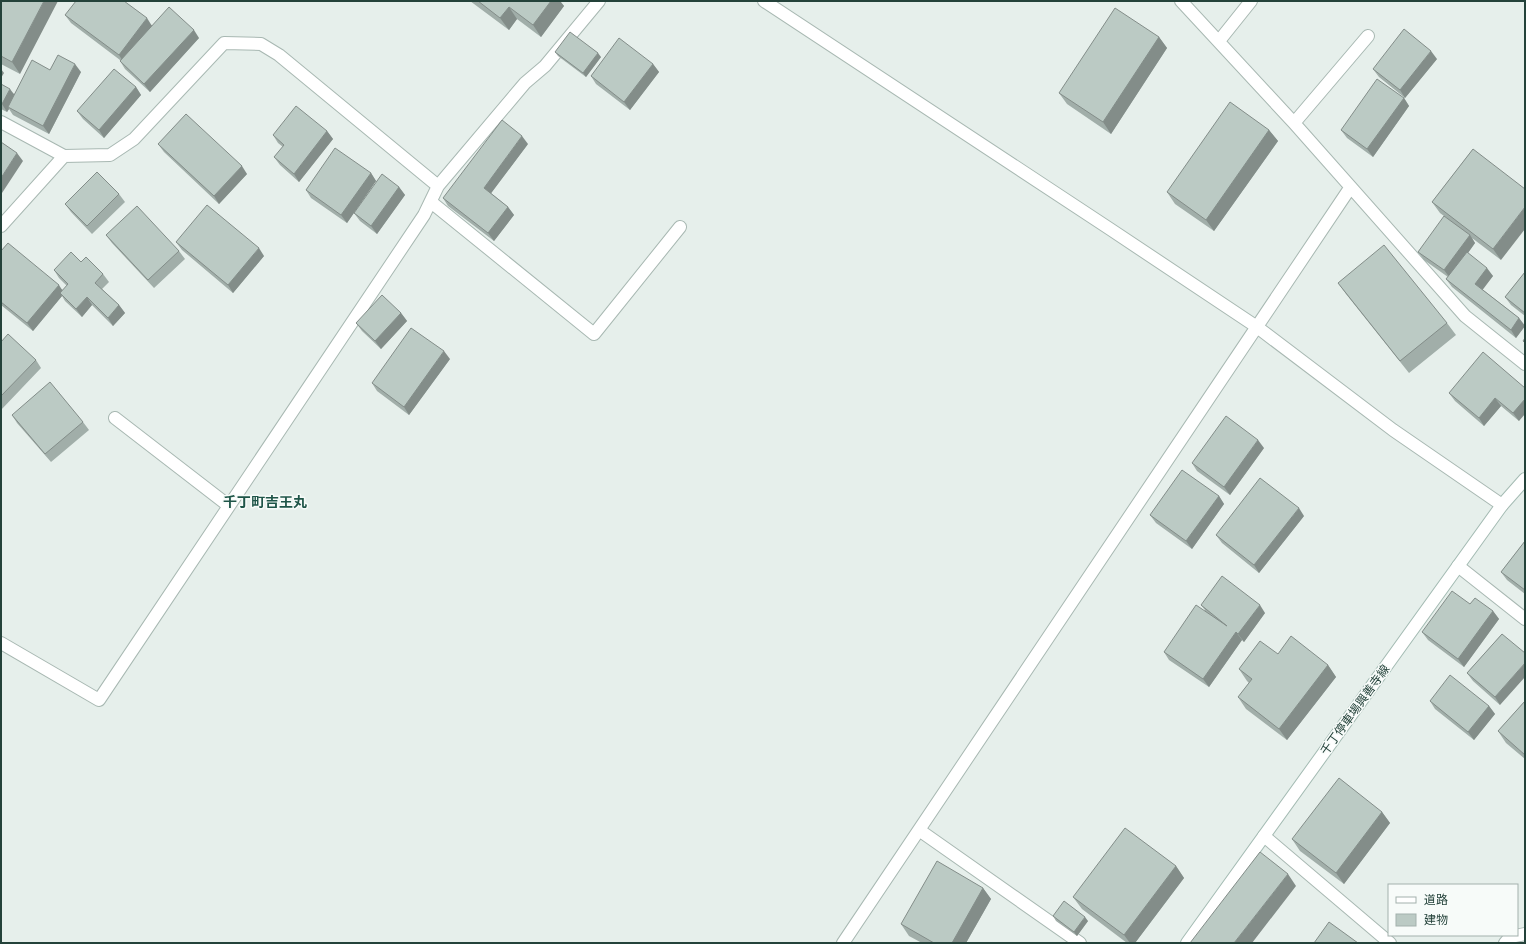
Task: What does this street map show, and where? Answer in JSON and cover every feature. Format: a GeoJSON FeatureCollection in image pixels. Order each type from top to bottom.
{"type":"FeatureCollection","features":[{"type":"Feature","properties":{"kind":"street"},"geometry":{"type":"LineString","coordinates":[[1,643],[100,700],[431,202],[438,186],[525,83],[545,66],[599,1]]}},
{"type":"Feature","properties":{"kind":"street"},"geometry":{"type":"LineString","coordinates":[[764,1],[1257,327],[1393,430],[1502,505]]}},
{"type":"Feature","properties":{"kind":"street"},"geometry":{"type":"LineString","coordinates":[[1181,1],[1294,123],[1464,316],[1525,364]]}},
{"type":"Feature","properties":{"kind":"street"},"geometry":{"type":"LineString","coordinates":[[1219,41],[1251,1]]}},
{"type":"Feature","properties":{"kind":"street"},"geometry":{"type":"LineString","coordinates":[[1294,123],[1368,36]]}},
{"type":"Feature","properties":{"kind":"street"},"geometry":{"type":"LineString","coordinates":[[1,122],[64,156],[110,155],[134,138],[224,43],[261,44],[279,55],[438,186]]}},
{"type":"Feature","properties":{"kind":"street"},"geometry":{"type":"LineString","coordinates":[[1,226],[64,156]]}},
{"type":"Feature","properties":{"kind":"street"},"geometry":{"type":"LineString","coordinates":[[843,943],[1350,188]]}},
{"type":"Feature","properties":{"kind":"street"},"geometry":{"type":"LineString","coordinates":[[431,202],[594,334],[680,227]]}},
{"type":"Feature","properties":{"kind":"street"},"geometry":{"type":"LineString","coordinates":[[115,418],[229,506]]}},
{"type":"Feature","properties":{"kind":"street","name":"千丁停車場興善寺線"},"geometry":{"type":"LineString","coordinates":[[1187,943],[1502,505],[1525,479]]}},
{"type":"Feature","properties":{"kind":"street"},"geometry":{"type":"LineString","coordinates":[[1458,566],[1525,619]]}},
{"type":"Feature","properties":{"kind":"street"},"geometry":{"type":"LineString","coordinates":[[919,830],[1080,943]]}},
{"type":"Feature","properties":{"kind":"street"},"geometry":{"type":"LineString","coordinates":[[1264,836],[1390,943]]}},
{"type":"Feature","properties":{"kind":"street"},"geometry":{"type":"LineString","coordinates":[[1505,943],[1510,937],[1515,936]]}},
{"type":"Feature","properties":{"kind":"building"},"geometry":{"type":"Polygon","coordinates":[[[1,1],[44,1],[12,62],[1,56],[1,1]]]}},
{"type":"Feature","properties":{"kind":"building"},"geometry":{"type":"Polygon","coordinates":[[[76,1],[124,1],[147,18],[119,55],[65,15],[76,1]]]}},
{"type":"Feature","properties":{"kind":"building"},"geometry":{"type":"Polygon","coordinates":[[[478,1],[551,1],[533,25],[509,7],[500,18],[478,1]]]}},
{"type":"Feature","properties":{"kind":"building"},"geometry":{"type":"Polygon","coordinates":[[[169,7],[194,30],[144,84],[120,61],[169,7]]]}},
{"type":"Feature","properties":{"kind":"building"},"geometry":{"type":"Polygon","coordinates":[[[1115,8],[1159,37],[1103,122],[1059,93],[1115,8]]]}},
{"type":"Feature","properties":{"kind":"building"},"geometry":{"type":"Polygon","coordinates":[[[1404,29],[1431,51],[1400,90],[1373,69],[1404,29]]]}},
{"type":"Feature","properties":{"kind":"building"},"geometry":{"type":"Polygon","coordinates":[[[570,32],[598,53],[583,73],[555,52],[570,32]]]}},
{"type":"Feature","properties":{"kind":"building"},"geometry":{"type":"Polygon","coordinates":[[[619,38],[653,64],[624,102],[591,76],[619,38]]]}},
{"type":"Feature","properties":{"kind":"building"},"geometry":{"type":"Polygon","coordinates":[[[58,55],[75,64],[43,126],[8,107],[32,60],[50,70],[58,55]]]}},
{"type":"Feature","properties":{"kind":"building"},"geometry":{"type":"Polygon","coordinates":[[[114,69],[136,87],[99,130],[77,111],[114,69]]]}},
{"type":"Feature","properties":{"kind":"building"},"geometry":{"type":"Polygon","coordinates":[[[1377,79],[1404,98],[1367,149],[1341,130],[1377,79]]]}},
{"type":"Feature","properties":{"kind":"building"},"geometry":{"type":"Polygon","coordinates":[[[1,84],[10,89],[2,104],[1,104],[1,84]]]}},
{"type":"Feature","properties":{"kind":"building"},"geometry":{"type":"Polygon","coordinates":[[[1230,102],[1269,130],[1206,220],[1167,192],[1230,102]]]}},
{"type":"Feature","properties":{"kind":"building"},"geometry":{"type":"Polygon","coordinates":[[[296,106],[327,131],[294,174],[274,157],[284,145],[273,135],[296,106]]]}},
{"type":"Feature","properties":{"kind":"building"},"geometry":{"type":"Polygon","coordinates":[[[186,114],[242,166],[214,196],[158,144],[186,114]]]}},
{"type":"Feature","properties":{"kind":"building"},"geometry":{"type":"Polygon","coordinates":[[[502,120],[522,136],[484,188],[508,207],[488,233],[443,198],[502,120]]]}},
{"type":"Feature","properties":{"kind":"building"},"geometry":{"type":"Polygon","coordinates":[[[1,142],[17,153],[1,178],[1,142]]]}},
{"type":"Feature","properties":{"kind":"building"},"geometry":{"type":"Polygon","coordinates":[[[335,148],[371,173],[341,215],[306,190],[335,148]]]}},
{"type":"Feature","properties":{"kind":"building"},"geometry":{"type":"Polygon","coordinates":[[[1473,149],[1525,189],[1525,207],[1493,249],[1432,202],[1473,149]]]}},
{"type":"Feature","properties":{"kind":"building"},"geometry":{"type":"Polygon","coordinates":[[[97,172],[119,194],[87,226],[65,204],[97,172]]]}},
{"type":"Feature","properties":{"kind":"building"},"geometry":{"type":"Polygon","coordinates":[[[382,174],[399,187],[371,226],[354,213],[382,174]]]}},
{"type":"Feature","properties":{"kind":"building"},"geometry":{"type":"Polygon","coordinates":[[[207,205],[259,248],[228,285],[176,242],[207,205]]]}},
{"type":"Feature","properties":{"kind":"building"},"geometry":{"type":"Polygon","coordinates":[[[137,206],[179,251],[148,280],[106,235],[137,206]]]}},
{"type":"Feature","properties":{"kind":"building"},"geometry":{"type":"Polygon","coordinates":[[[1444,216],[1470,235],[1444,270],[1418,252],[1444,216]]]}},
{"type":"Feature","properties":{"kind":"building"},"geometry":{"type":"Polygon","coordinates":[[[8,243],[59,285],[27,323],[1,302],[1,251],[8,243]]]}},
{"type":"Feature","properties":{"kind":"building"},"geometry":{"type":"Polygon","coordinates":[[[1384,245],[1447,323],[1400,361],[1338,283],[1384,245]]]}},
{"type":"Feature","properties":{"kind":"building"},"geometry":{"type":"Polygon","coordinates":[[[71,252],[81,262],[86,257],[103,274],[95,283],[119,305],[108,318],[87,297],[76,309],[60,293],[68,284],[54,270],[71,252]]]}},
{"type":"Feature","properties":{"kind":"building"},"geometry":{"type":"Polygon","coordinates":[[[1467,252],[1487,268],[1475,284],[1519,318],[1511,330],[1446,279],[1467,252]]]}},
{"type":"Feature","properties":{"kind":"building"},"geometry":{"type":"Polygon","coordinates":[[[1525,272],[1525,313],[1505,297],[1525,272]]]}},
{"type":"Feature","properties":{"kind":"building"},"geometry":{"type":"Polygon","coordinates":[[[382,295],[401,313],[375,341],[356,323],[382,295]]]}},
{"type":"Feature","properties":{"kind":"building"},"geometry":{"type":"Polygon","coordinates":[[[411,328],[444,351],[404,407],[372,383],[411,328]]]}},
{"type":"Feature","properties":{"kind":"building"},"geometry":{"type":"Polygon","coordinates":[[[8,334],[36,360],[1,396],[1,342],[8,334]]]}},
{"type":"Feature","properties":{"kind":"building"},"geometry":{"type":"Polygon","coordinates":[[[1483,352],[1525,388],[1525,399],[1513,413],[1495,398],[1479,418],[1449,393],[1483,352]]]}},
{"type":"Feature","properties":{"kind":"building"},"geometry":{"type":"Polygon","coordinates":[[[50,382],[83,422],[45,454],[12,415],[50,382]]]}},
{"type":"Feature","properties":{"kind":"building"},"geometry":{"type":"Polygon","coordinates":[[[1226,416],[1258,440],[1224,487],[1192,463],[1226,416]]]}},
{"type":"Feature","properties":{"kind":"building"},"geometry":{"type":"Polygon","coordinates":[[[1182,470],[1219,496],[1186,541],[1150,515],[1182,470]]]}},
{"type":"Feature","properties":{"kind":"building"},"geometry":{"type":"Polygon","coordinates":[[[1260,478],[1299,508],[1254,565],[1216,535],[1260,478]]]}},
{"type":"Feature","properties":{"kind":"building"},"geometry":{"type":"Polygon","coordinates":[[[1525,541],[1525,590],[1501,572],[1525,541]]]}},
{"type":"Feature","properties":{"kind":"building"},"geometry":{"type":"Polygon","coordinates":[[[1222,576],[1260,605],[1238,634],[1236,632],[1203,679],[1164,652],[1196,605],[1227,626],[1201,605],[1222,576]]]}},
{"type":"Feature","properties":{"kind":"building"},"geometry":{"type":"Polygon","coordinates":[[[1452,591],[1470,604],[1475,598],[1493,611],[1458,659],[1422,632],[1452,591]]]}},
{"type":"Feature","properties":{"kind":"building"},"geometry":{"type":"Polygon","coordinates":[[[1502,634],[1525,653],[1525,663],[1495,697],[1467,673],[1502,634]]]}},
{"type":"Feature","properties":{"kind":"building"},"geometry":{"type":"Polygon","coordinates":[[[1291,636],[1328,665],[1279,729],[1238,697],[1252,679],[1239,669],[1260,641],[1278,654],[1291,636]]]}},
{"type":"Feature","properties":{"kind":"building"},"geometry":{"type":"Polygon","coordinates":[[[1450,675],[1489,706],[1468,732],[1430,701],[1450,675]]]}},
{"type":"Feature","properties":{"kind":"building"},"geometry":{"type":"Polygon","coordinates":[[[1525,701],[1525,755],[1498,731],[1525,701]]]}},
{"type":"Feature","properties":{"kind":"building"},"geometry":{"type":"Polygon","coordinates":[[[1339,778],[1382,812],[1336,873],[1292,839],[1339,778]]]}},
{"type":"Feature","properties":{"kind":"building"},"geometry":{"type":"Polygon","coordinates":[[[1125,828],[1176,866],[1124,935],[1073,897],[1125,828]]]}},
{"type":"Feature","properties":{"kind":"building"},"geometry":{"type":"Polygon","coordinates":[[[1260,852],[1288,874],[1234,943],[1190,943],[1260,852]]]}},
{"type":"Feature","properties":{"kind":"building"},"geometry":{"type":"Polygon","coordinates":[[[937,861],[983,888],[952,943],[934,943],[901,924],[937,861]]]}},
{"type":"Feature","properties":{"kind":"building"},"geometry":{"type":"Polygon","coordinates":[[[1064,901],[1085,917],[1074,932],[1053,916],[1064,901]]]}},
{"type":"Feature","properties":{"kind":"building"},"geometry":{"type":"Polygon","coordinates":[[[1329,922],[1358,943],[1314,943],[1329,922]]]}},
{"type":"Feature","properties":{"kind":"district","name":"千丁町吉王丸"},"geometry":{"type":"Point","coordinates":[265,502]}}]}
